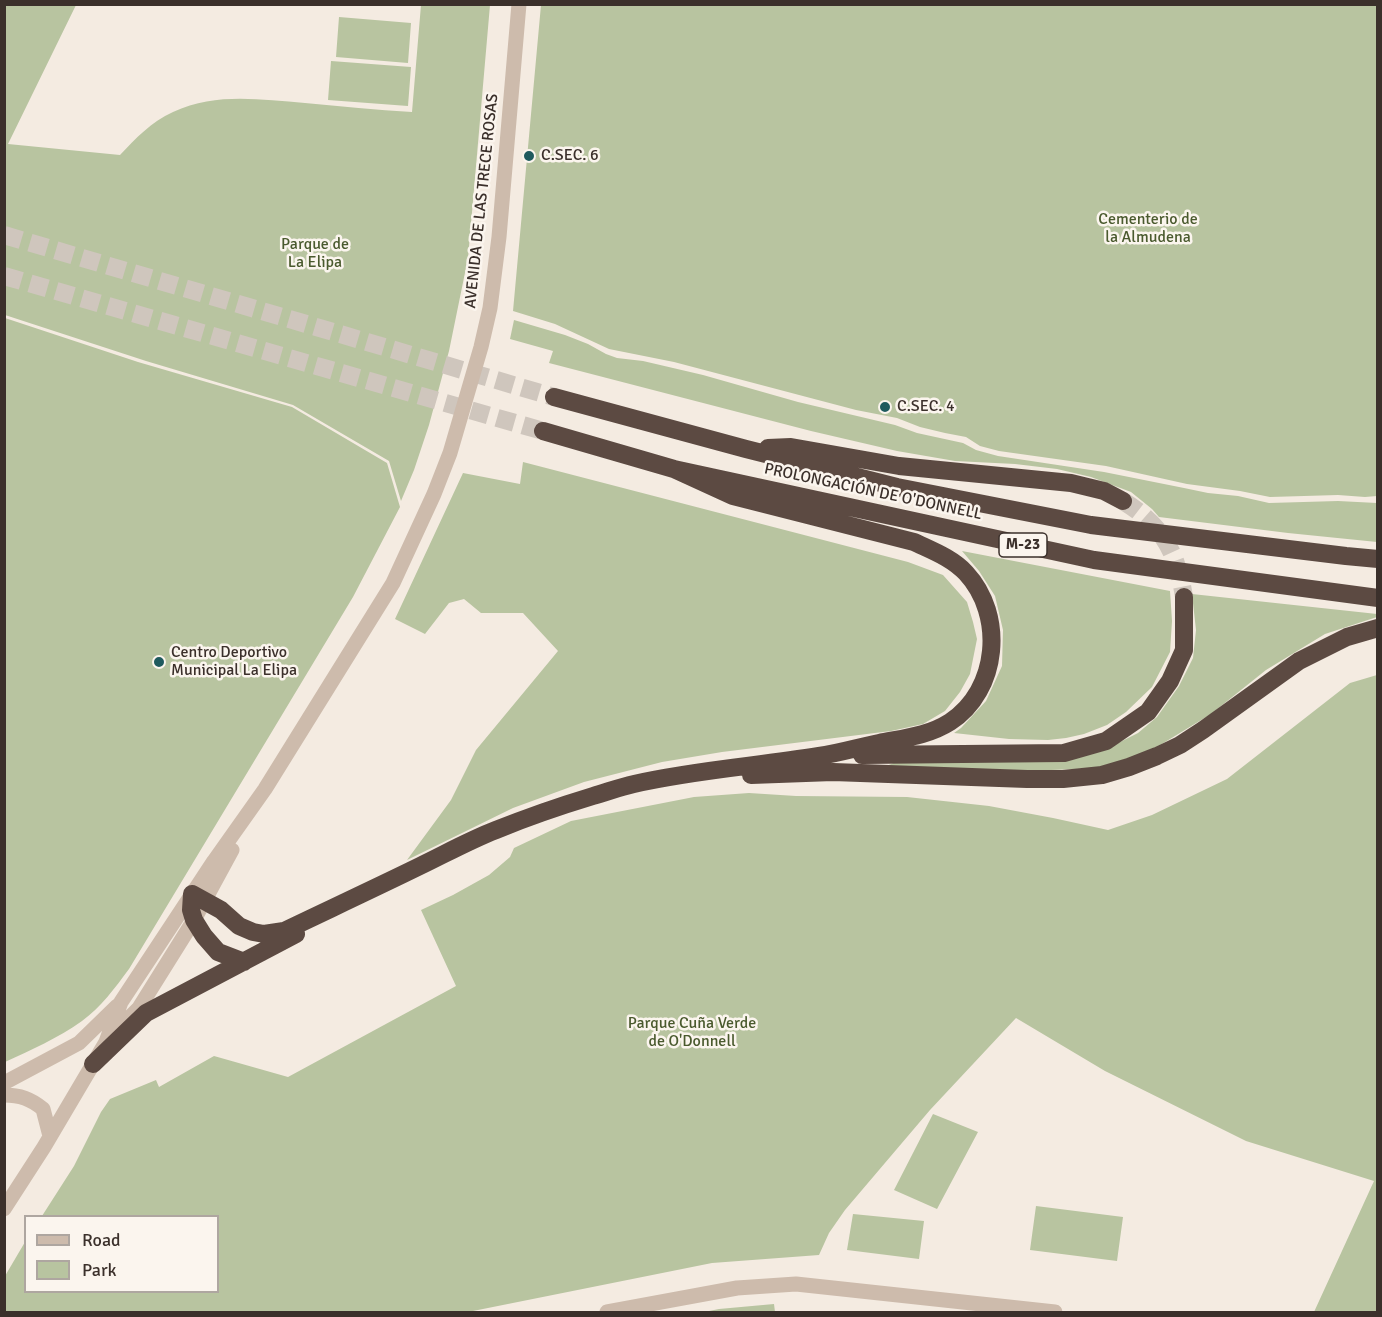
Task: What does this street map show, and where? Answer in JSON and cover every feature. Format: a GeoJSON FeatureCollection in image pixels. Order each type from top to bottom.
{"type":"FeatureCollection","features":[{"type":"Feature","properties":{"kind":"highway","name":"PROLONGACIÓN DE O'DONNELL"},"geometry":{"type":"LineString","coordinates":[[554,397],[897,487],[1091,525],[1377,559]]}},
{"type":"Feature","properties":{"kind":"highway","name":"PROLONGACIÓN DE O'DONNELL"},"geometry":{"type":"LineString","coordinates":[[543,431],[674,469],[1094,560],[1377,597]]}},
{"type":"Feature","properties":{"kind":"highway"},"geometry":{"type":"LineString","coordinates":[[746,449],[791,447],[899,466],[1071,483],[1104,491],[1123,501]]}},
{"type":"Feature","properties":{"kind":"highway"},"geometry":{"type":"LineString","coordinates":[[244,962],[218,952],[204,936],[191,910],[198,898],[220,910],[239,926],[264,934],[284,931],[494,830],[555,807],[633,784],[821,756],[910,738],[941,727],[963,712],[980,689],[990,661],[992,631],[984,600],[966,573],[951,560],[914,542],[733,496],[674,469]]}},
{"type":"Feature","properties":{"kind":"highway"},"geometry":{"type":"LineString","coordinates":[[821,756],[1064,753],[1106,741],[1148,712],[1170,681],[1184,650],[1184,597]]}},
{"type":"Feature","properties":{"kind":"highway"},"geometry":{"type":"LineString","coordinates":[[695,773],[760,775],[833,772],[1027,779],[1102,775],[1129,767],[1180,745],[1299,661],[1347,637],[1377,628]]}},
{"type":"Feature","properties":{"kind":"highway"},"geometry":{"type":"LineString","coordinates":[[93,1065],[146,1013],[425,864]]}},
{"type":"Feature","properties":{"kind":"street","name":"AVENIDA DE LAS TRECE ROSAS"},"geometry":{"type":"LineString","coordinates":[[121,1002],[198,898],[393,583],[442,474],[481,347],[491,296],[499,237],[519,4]]}},
{"type":"Feature","properties":{"kind":"street"},"geometry":{"type":"LineString","coordinates":[[106,1042],[139,1008],[194,920]]}},
{"type":"Feature","properties":{"kind":"street"},"geometry":{"type":"LineString","coordinates":[[4,1209],[106,1042],[121,1002]]}},
{"type":"Feature","properties":{"kind":"street"},"geometry":{"type":"LineString","coordinates":[[4,1083],[79,1043],[121,1002]]}},
{"type":"Feature","properties":{"kind":"street"},"geometry":{"type":"LineString","coordinates":[[29,1099],[25,1080],[30,1070]]}},
{"type":"Feature","properties":{"kind":"street"},"geometry":{"type":"LineString","coordinates":[[4,1095],[17,1095],[29,1099],[43,1109],[50,1136]]}},
{"type":"Feature","properties":{"kind":"street"},"geometry":{"type":"LineString","coordinates":[[607,1312],[737,1288],[796,1284],[1055,1312]]}},
{"type":"Feature","properties":{"kind":"green space","name":"Parque de La Elipa"},"geometry":{"type":"Polygon","coordinates":[[[5,4],[76,5],[8,144],[120,155],[158,121],[173,112],[206,102],[255,99],[412,112],[421,5],[490,5],[468,258],[449,351],[429,425],[401,501],[389,461],[293,405],[146,361],[5,315],[5,4]]]}},
{"type":"Feature","properties":{"kind":"green space","name":"Cementerio de la Almudena"},"geometry":{"type":"Polygon","coordinates":[[[541,5],[1377,5],[1377,496],[1270,497],[1187,484],[1106,466],[999,451],[980,446],[966,437],[920,427],[897,418],[856,410],[674,362],[609,349],[555,324],[513,311],[541,5]]]}},
{"type":"Feature","properties":{"kind":"green space"},"geometry":{"type":"Polygon","coordinates":[[[339,17],[411,23],[408,63],[336,57],[339,17]]]}},
{"type":"Feature","properties":{"kind":"green space"},"geometry":{"type":"Polygon","coordinates":[[[331,61],[411,67],[408,106],[328,100],[331,61]]]}},
{"type":"Feature","properties":{"kind":"green space","name":"Centro Deportivo Municipal La Elipa"},"geometry":{"type":"Polygon","coordinates":[[[5,318],[138,362],[292,407],[387,463],[400,507],[353,597],[129,969],[89,1016],[54,1038],[5,1062],[5,318]]]}},
{"type":"Feature","properties":{"kind":"green space"},"geometry":{"type":"Polygon","coordinates":[[[514,320],[565,335],[617,358],[643,361],[703,375],[798,402],[963,443],[976,450],[998,456],[1104,472],[1269,503],[1338,501],[1377,503],[1377,542],[1159,517],[1131,492],[1091,477],[1057,469],[1015,464],[955,461],[897,451],[811,431],[549,363],[553,351],[510,339],[514,320]]]}},
{"type":"Feature","properties":{"kind":"green space"},"geometry":{"type":"Polygon","coordinates":[[[523,462],[908,562],[943,575],[967,602],[973,622],[977,639],[970,674],[945,711],[923,724],[891,731],[722,752],[662,762],[584,782],[513,808],[407,860],[451,800],[476,750],[558,651],[523,613],[481,613],[464,599],[449,603],[425,634],[395,619],[463,473],[520,484],[523,462]]]}},
{"type":"Feature","properties":{"kind":"green space"},"geometry":{"type":"Polygon","coordinates":[[[962,551],[1170,591],[1172,621],[1170,652],[1152,687],[1126,712],[1107,725],[1084,734],[1048,740],[1009,739],[954,733],[986,701],[1002,666],[1003,630],[995,596],[979,571],[962,551]]]}},
{"type":"Feature","properties":{"kind":"green space"},"geometry":{"type":"Polygon","coordinates":[[[1192,594],[1377,614],[1377,617],[1325,634],[1266,670],[1211,714],[1152,750],[1099,768],[1028,771],[884,767],[896,762],[1116,744],[1138,733],[1157,717],[1179,686],[1193,658],[1196,630],[1192,594]]]}},
{"type":"Feature","properties":{"kind":"green space","name":"Parque Cuña Verde de O'Donnell"},"geometry":{"type":"Polygon","coordinates":[[[1377,675],[1377,1312],[1314,1312],[1374,1181],[1246,1141],[1105,1071],[1016,1018],[930,1110],[845,1210],[829,1233],[819,1255],[712,1263],[468,1312],[5,1312],[5,1276],[24,1244],[24,1293],[219,1293],[219,1215],[43,1215],[74,1166],[110,1099],[156,1080],[159,1087],[214,1056],[288,1077],[456,986],[421,910],[489,875],[510,857],[514,848],[571,821],[694,797],[749,793],[796,796],[907,797],[989,806],[1108,830],[1152,815],[1227,779],[1350,683],[1377,675]]]}},
{"type":"Feature","properties":{"kind":"green space"},"geometry":{"type":"Polygon","coordinates":[[[933,1114],[978,1132],[937,1209],[894,1190],[933,1114]]]}},
{"type":"Feature","properties":{"kind":"green space"},"geometry":{"type":"Polygon","coordinates":[[[1036,1206],[1123,1217],[1117,1261],[1030,1250],[1036,1206]]]}},
{"type":"Feature","properties":{"kind":"green space"},"geometry":{"type":"Polygon","coordinates":[[[853,1214],[924,1221],[919,1259],[847,1250],[853,1214]]]}},
{"type":"Feature","properties":{"kind":"green space"},"geometry":{"type":"Polygon","coordinates":[[[774,1304],[775,1312],[704,1312],[719,1309],[774,1304]]]}},
{"type":"Feature","properties":{"kind":"tunnel"},"geometry":{"type":"LineString","coordinates":[[4,235],[554,397]]}},
{"type":"Feature","properties":{"kind":"tunnel"},"geometry":{"type":"LineString","coordinates":[[4,276],[543,431]]}},
{"type":"Feature","properties":{"kind":"tunnel"},"geometry":{"type":"LineString","coordinates":[[1123,501],[1148,520],[1165,541],[1177,566],[1184,597]]}},
{"type":"Feature","properties":{"kind":"place","name":"C.SEC. 6"},"geometry":{"type":"Point","coordinates":[529,156]}},
{"type":"Feature","properties":{"kind":"place","name":"C.SEC. 4"},"geometry":{"type":"Point","coordinates":[885,407]}},
{"type":"Feature","properties":{"kind":"place","name":"Centro Deportivo Municipal La Elipa"},"geometry":{"type":"Point","coordinates":[159,662]}}]}
